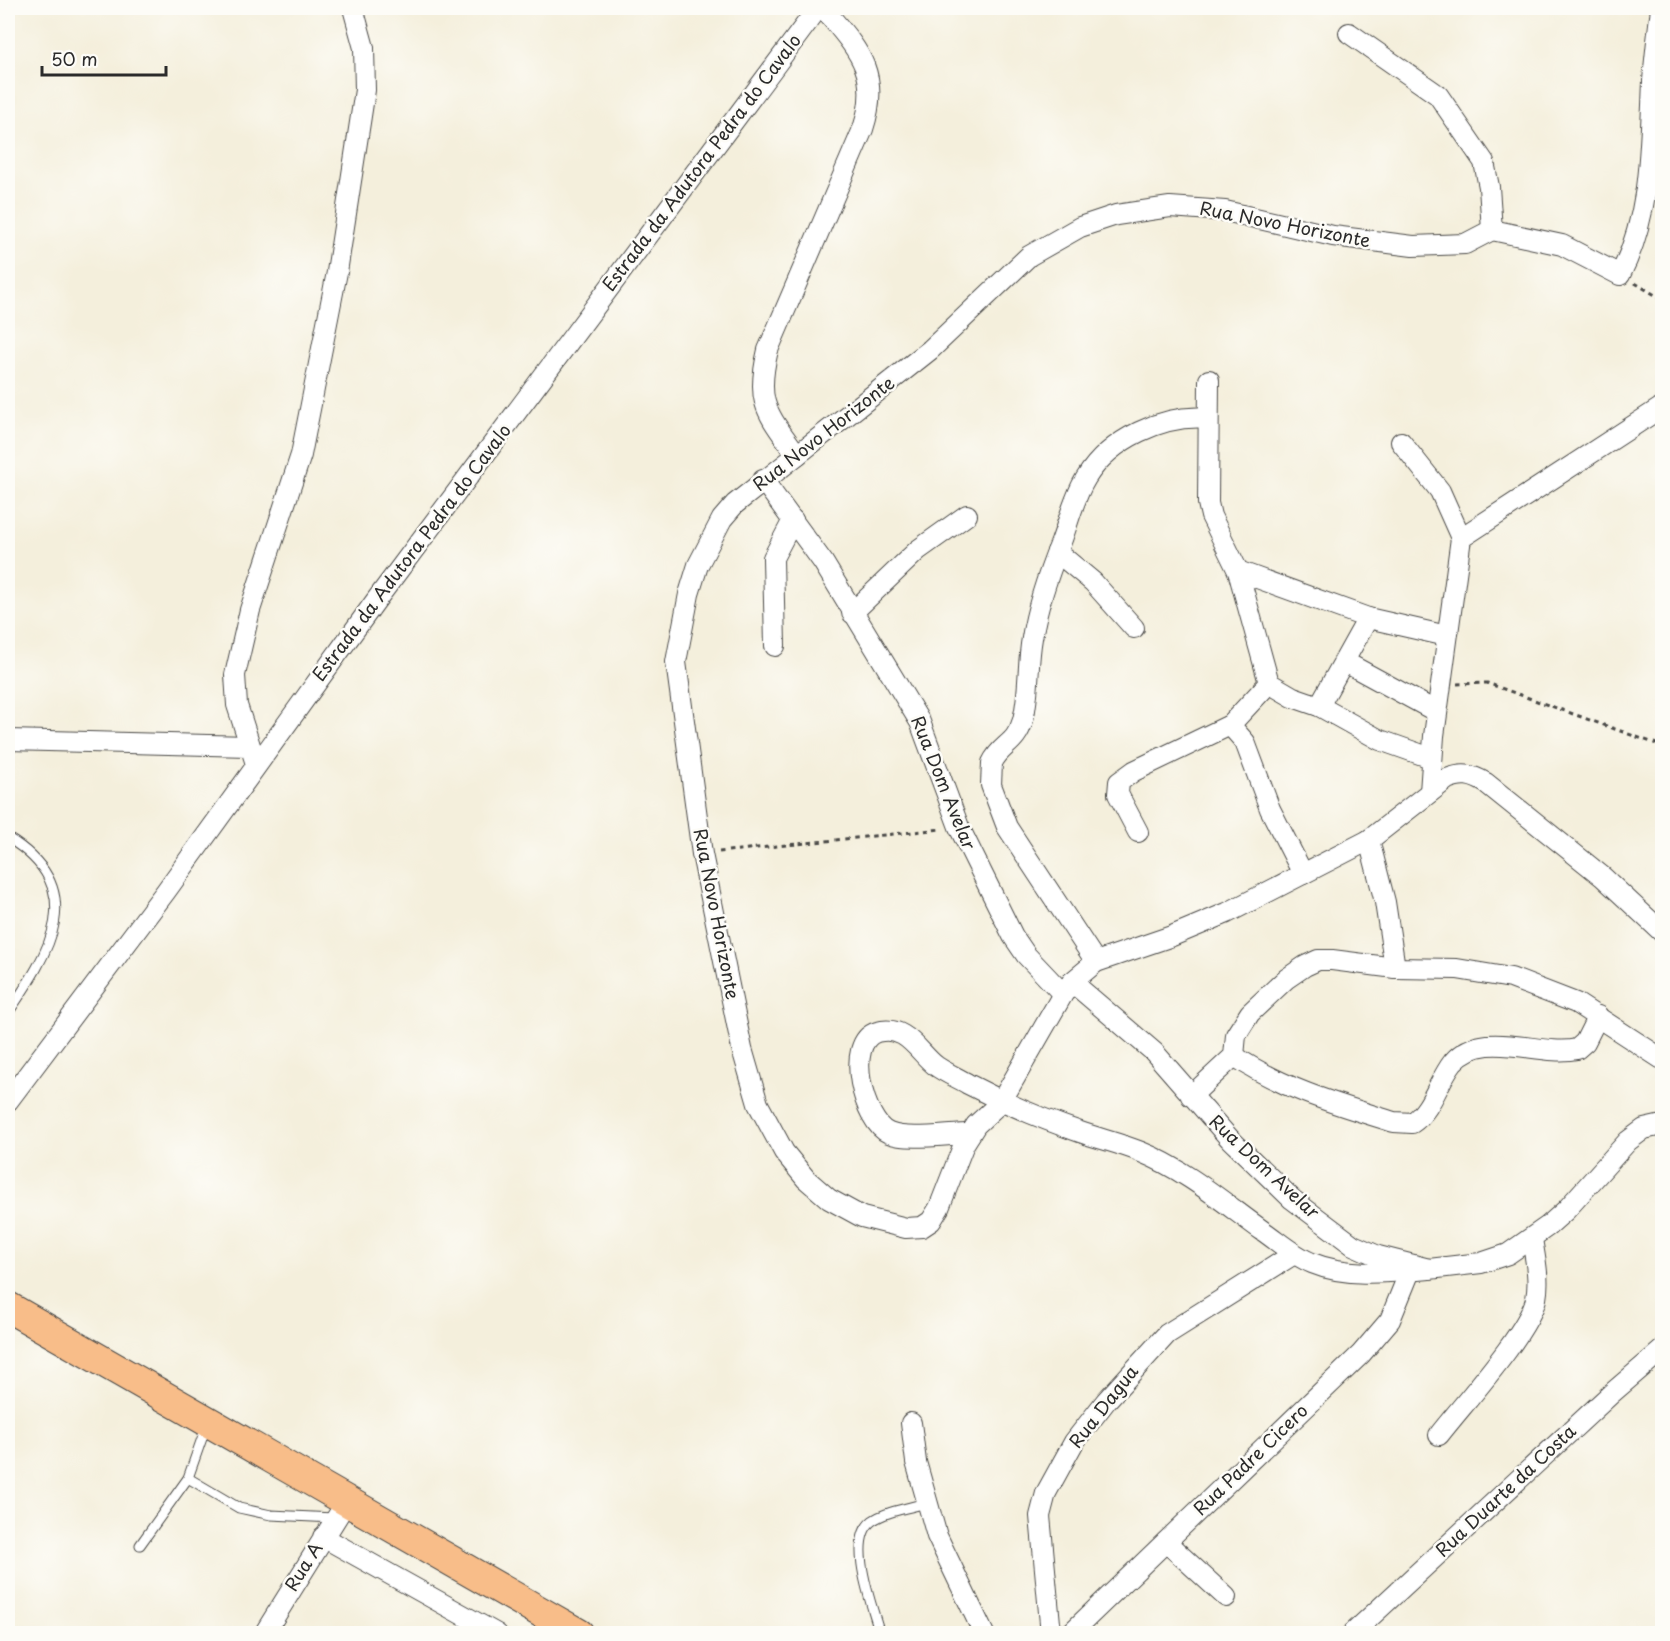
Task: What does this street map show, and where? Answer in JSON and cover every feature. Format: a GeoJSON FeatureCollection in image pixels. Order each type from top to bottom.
{"type":"FeatureCollection","features":[{"type":"Feature","properties":{"kind":"main road"},"geometry":{"type":"LineString","coordinates":[[8,1307],[208,1422],[341,1510],[579,1634]]}},
{"type":"Feature","properties":{"kind":"street"},"geometry":{"type":"LineString","coordinates":[[8,740],[253,755],[237,705],[235,675],[250,610],[301,455],[337,272],[365,90],[363,48],[354,8]]}},
{"type":"Feature","properties":{"kind":"street","name":"Estrada da Adutora Pedra do Cavalo"},"geometry":{"type":"LineString","coordinates":[[8,1101],[180,872],[253,755],[818,8]]}},
{"type":"Feature","properties":{"kind":"street"},"geometry":{"type":"LineString","coordinates":[[796,455],[766,411],[762,397],[762,374],[772,341],[863,129],[870,97],[865,65],[859,51],[823,8]]}},
{"type":"Feature","properties":{"kind":"street"},"geometry":{"type":"LineString","coordinates":[[1349,33],[1438,95],[1484,162],[1489,188],[1492,230],[1562,245],[1620,275],[1636,237],[1647,178],[1653,138],[1653,82],[1661,8]]}},
{"type":"Feature","properties":{"kind":"street","name":"Rua Novo Horizonte"},"geometry":{"type":"LineString","coordinates":[[970,1134],[955,1165],[939,1208],[931,1221],[922,1227],[906,1228],[862,1217],[829,1199],[806,1179],[784,1152],[755,1096],[742,1049],[702,854],[678,680],[677,647],[689,594],[709,542],[722,519],[735,504],[763,480],[930,350],[1029,256],[1080,227],[1116,215],[1170,207],[1225,211],[1333,236],[1396,246],[1465,244],[1492,230]]}},
{"type":"Feature","properties":{"kind":"street"},"geometry":{"type":"LineString","coordinates":[[1209,380],[1208,504],[1211,516],[1238,571],[1269,682],[1293,697],[1319,706],[1380,740],[1431,758]]}},
{"type":"Feature","properties":{"kind":"street"},"geometry":{"type":"LineString","coordinates":[[1461,538],[1662,407]]}},
{"type":"Feature","properties":{"kind":"street"},"geometry":{"type":"LineString","coordinates":[[1096,962],[1010,834],[997,805],[990,772],[995,756],[1012,742],[1023,721],[1030,684],[1032,637],[1057,552],[1086,479],[1106,454],[1159,423],[1185,418],[1208,418]]}},
{"type":"Feature","properties":{"kind":"street"},"geometry":{"type":"LineString","coordinates":[[1401,442],[1440,491],[1461,538],[1431,758],[1430,792]]}},
{"type":"Feature","properties":{"kind":"street","name":"Rua Dom Avelar"},"geometry":{"type":"LineString","coordinates":[[763,480],[823,562],[920,722],[959,827],[1013,936],[1026,955],[1154,1052],[1230,1139],[1292,1199],[1353,1245],[1420,1270],[1481,1263],[1508,1254],[1532,1239],[1566,1210],[1628,1141],[1644,1129],[1662,1125]]}},
{"type":"Feature","properties":{"kind":"street"},"geometry":{"type":"LineString","coordinates":[[852,613],[918,550],[967,515]]}},
{"type":"Feature","properties":{"kind":"street"},"geometry":{"type":"LineString","coordinates":[[775,646],[773,558],[793,520]]}},
{"type":"Feature","properties":{"kind":"street"},"geometry":{"type":"LineString","coordinates":[[1057,552],[1093,582],[1134,628]]}},
{"type":"Feature","properties":{"kind":"street"},"geometry":{"type":"LineString","coordinates":[[1238,571],[1368,618],[1447,636]]}},
{"type":"Feature","properties":{"kind":"street"},"geometry":{"type":"LineString","coordinates":[[1319,706],[1368,618]]}},
{"type":"Feature","properties":{"kind":"street"},"geometry":{"type":"LineString","coordinates":[[1345,662],[1437,712]]}},
{"type":"Feature","properties":{"kind":"street"},"geometry":{"type":"LineString","coordinates":[[1138,832],[1118,794],[1119,782],[1134,771],[1230,725],[1269,682]]}},
{"type":"Feature","properties":{"kind":"street"},"geometry":{"type":"LineString","coordinates":[[1230,725],[1245,742],[1265,798],[1303,874]]}},
{"type":"Feature","properties":{"kind":"street"},"geometry":{"type":"LineString","coordinates":[[1420,1270],[1339,1270],[1313,1264],[1294,1254],[1207,1190],[1159,1160],[1001,1102],[936,1065],[908,1037],[886,1032],[869,1036],[862,1048],[858,1065],[861,1086],[879,1127],[889,1133],[902,1136],[970,1134],[1001,1102],[1068,988],[1096,962],[1196,927],[1369,840],[1430,792],[1456,775],[1475,776],[1486,783],[1603,877],[1662,932]]}},
{"type":"Feature","properties":{"kind":"street"},"geometry":{"type":"LineString","coordinates":[[1369,840],[1385,902],[1395,968]]}},
{"type":"Feature","properties":{"kind":"street"},"geometry":{"type":"LineString","coordinates":[[1191,1096],[1234,1056],[1236,1035],[1242,1023],[1286,979],[1318,960],[1395,968],[1457,969],[1511,978],[1559,995],[1598,1016],[1662,1059]]}},
{"type":"Feature","properties":{"kind":"street"},"geometry":{"type":"LineString","coordinates":[[1234,1056],[1270,1079],[1290,1087],[1394,1122],[1412,1123],[1421,1115],[1451,1065],[1468,1049],[1490,1046],[1577,1049],[1585,1042],[1598,1016]]}},
{"type":"Feature","properties":{"kind":"street"},"geometry":{"type":"LineString","coordinates":[[1439,1435],[1521,1331],[1532,1311],[1537,1289],[1532,1239]]}},
{"type":"Feature","properties":{"kind":"street","name":"Rua Dagua"},"geometry":{"type":"LineString","coordinates":[[1051,1634],[1040,1516],[1046,1493],[1074,1442],[1106,1401],[1167,1334],[1294,1254]]}},
{"type":"Feature","properties":{"kind":"street","name":"Rua Padre Cicero"},"geometry":{"type":"LineString","coordinates":[[1070,1634],[1373,1341],[1390,1320],[1420,1270]]}},
{"type":"Feature","properties":{"kind":"street","name":"Rua Duarte da Costa"},"geometry":{"type":"LineString","coordinates":[[1352,1634],[1612,1393],[1662,1350]]}},
{"type":"Feature","properties":{"kind":"street"},"geometry":{"type":"LineString","coordinates":[[911,1424],[916,1462],[937,1536],[984,1634]]}},
{"type":"Feature","properties":{"kind":"street","name":"Rua A"},"geometry":{"type":"LineString","coordinates":[[264,1634],[341,1510]]}},
{"type":"Feature","properties":{"kind":"street"},"geometry":{"type":"LineString","coordinates":[[323,1537],[496,1634]]}},
{"type":"Feature","properties":{"kind":"street"},"geometry":{"type":"LineString","coordinates":[[1166,1542],[1226,1597]]}},
{"type":"Feature","properties":{"kind":"lane"},"geometry":{"type":"LineString","coordinates":[[8,838],[33,858],[46,876],[52,893],[56,922],[43,960],[8,1013]]}},
{"type":"Feature","properties":{"kind":"lane"},"geometry":{"type":"LineString","coordinates":[[140,1545],[188,1478],[208,1422]]}},
{"type":"Feature","properties":{"kind":"lane"},"geometry":{"type":"LineString","coordinates":[[188,1478],[239,1508],[271,1515],[341,1510]]}},
{"type":"Feature","properties":{"kind":"lane"},"geometry":{"type":"LineString","coordinates":[[880,1634],[861,1559],[861,1538],[870,1523],[878,1517],[926,1503]]}},
{"type":"Feature","properties":{"kind":"path"},"geometry":{"type":"LineString","coordinates":[[1620,275],[1662,299]]}},
{"type":"Feature","properties":{"kind":"path"},"geometry":{"type":"LineString","coordinates":[[1440,685],[1487,683],[1662,746]]}},
{"type":"Feature","properties":{"kind":"path"},"geometry":{"type":"LineString","coordinates":[[702,854],[959,827]]}}]}
